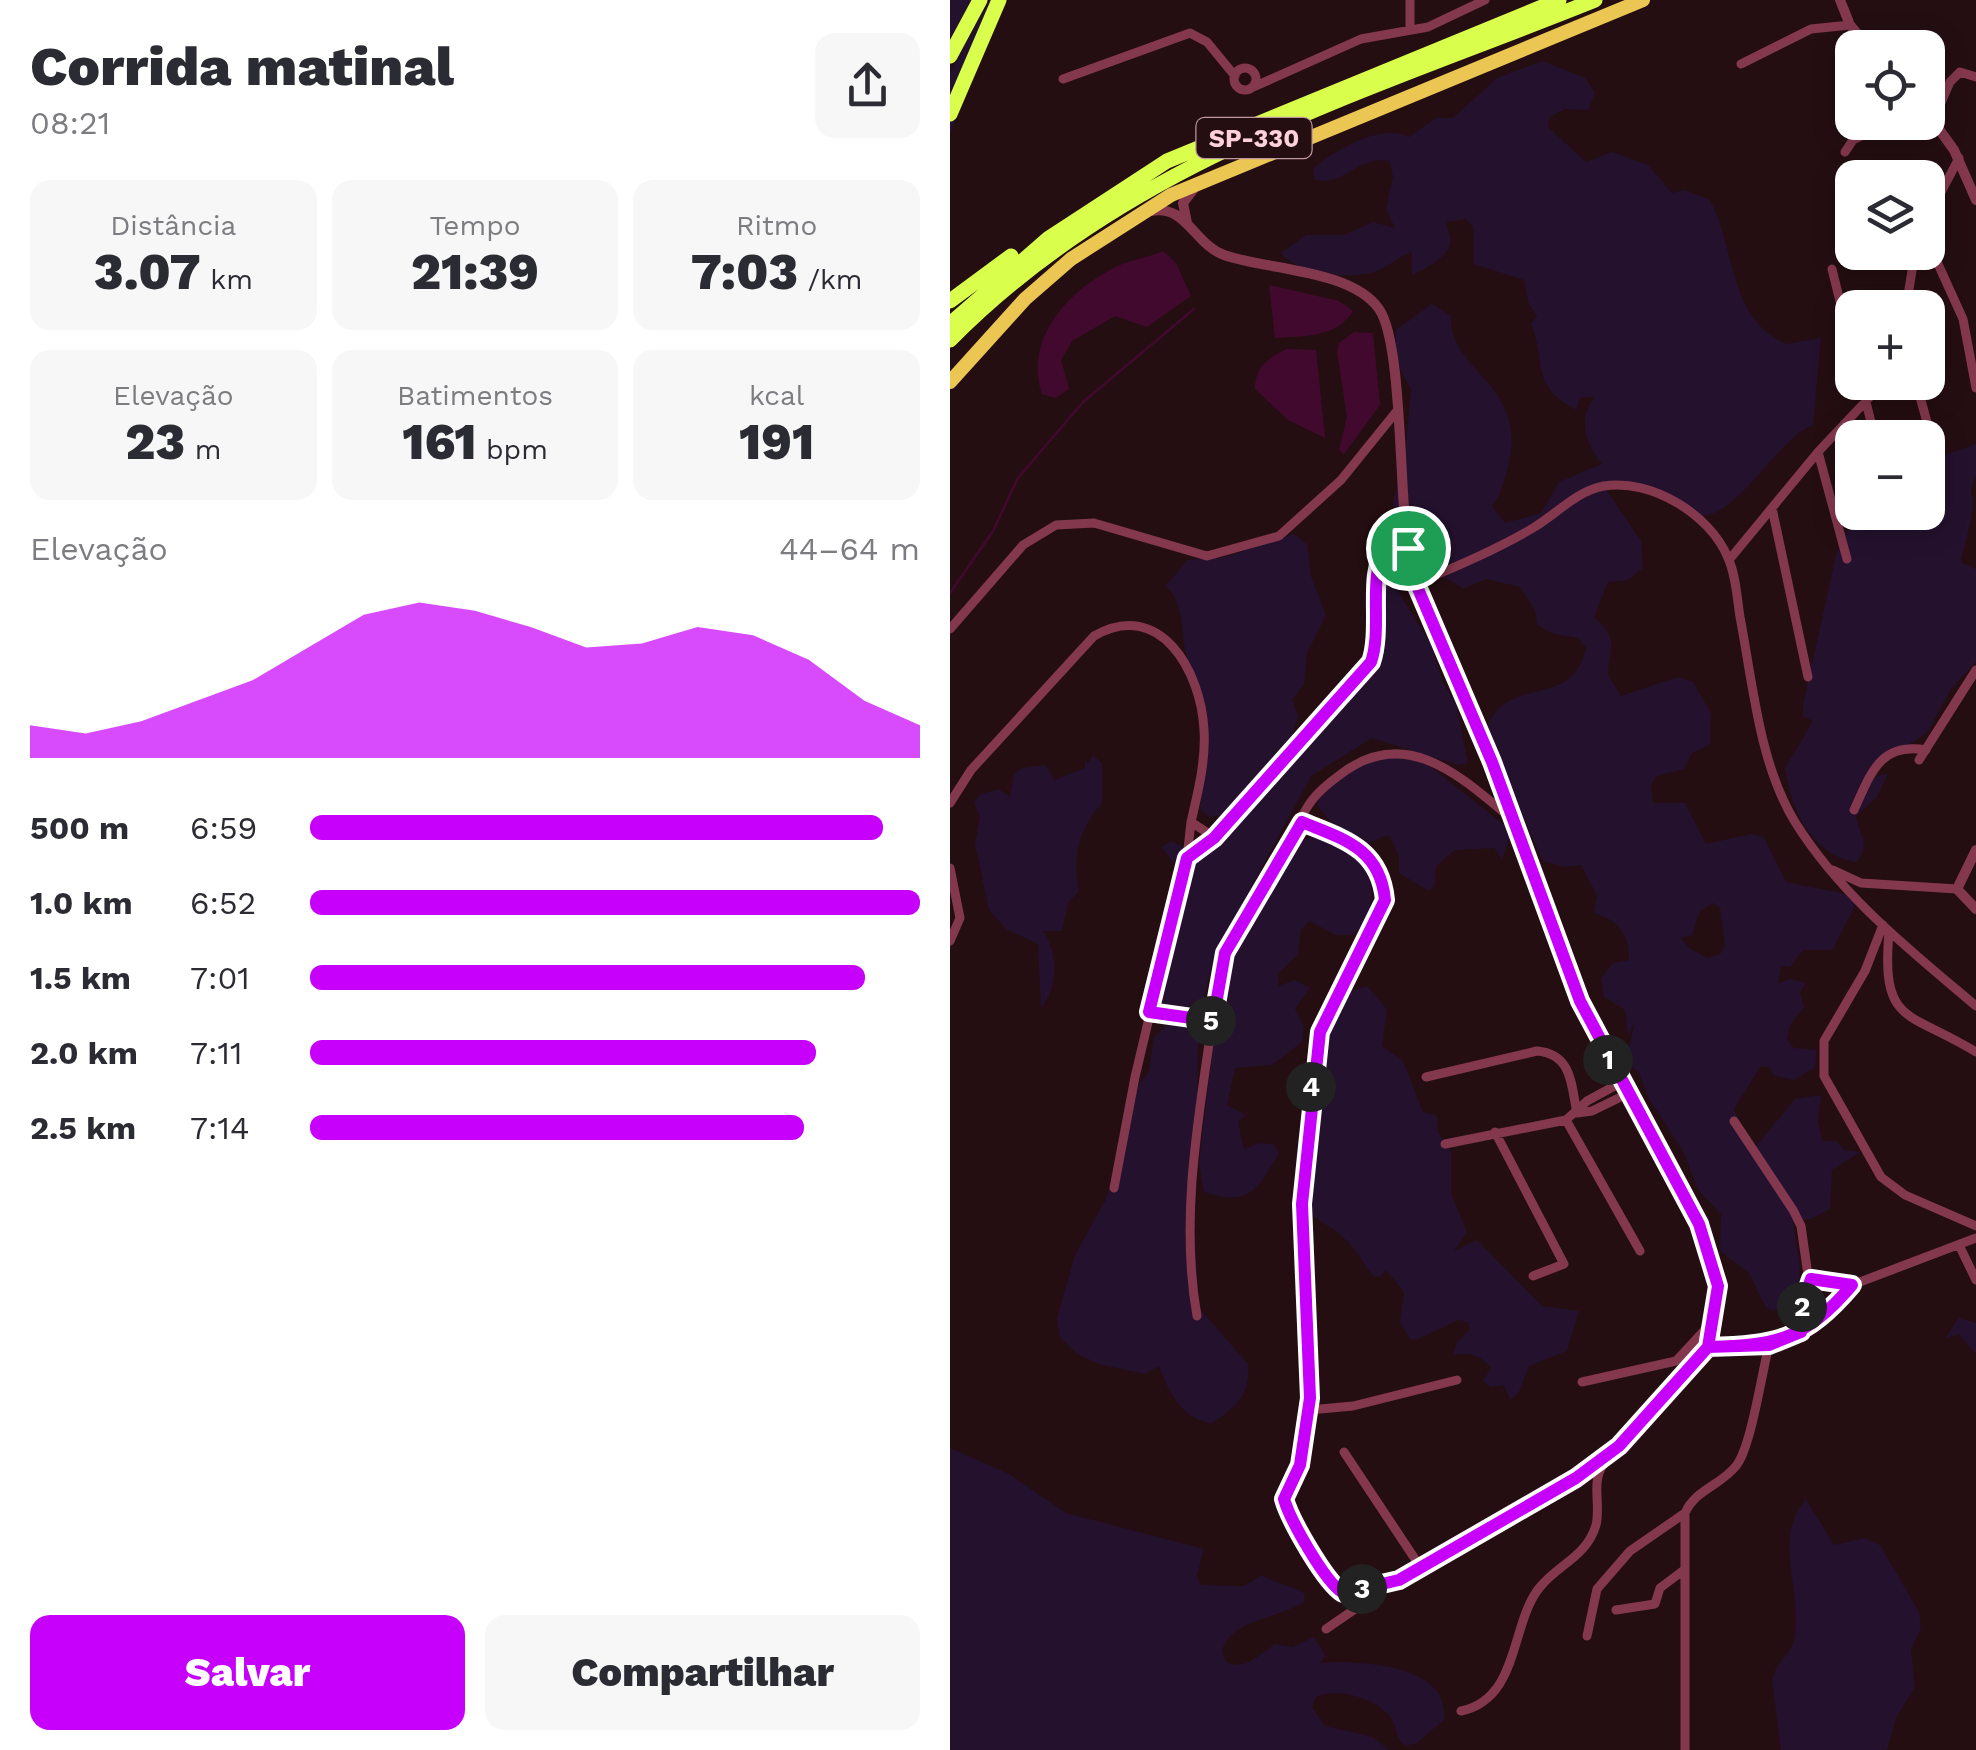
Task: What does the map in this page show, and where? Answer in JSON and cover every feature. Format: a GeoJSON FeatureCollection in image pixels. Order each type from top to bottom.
{"type":"FeatureCollection","features":[{"type":"Feature","properties":{"kind":"highway"},"geometry":{"type":"LineString","coordinates":[[950,56],[980,0]]}},
{"type":"Feature","properties":{"kind":"highway"},"geometry":{"type":"LineString","coordinates":[[950,114],[998,0]]}},
{"type":"Feature","properties":{"kind":"highway","name":"SP-330"},"geometry":{"type":"LineString","coordinates":[[950,324],[1049,238],[1133,180],[1238,128],[1558,0]]}},
{"type":"Feature","properties":{"kind":"highway","name":"SP-330"},"geometry":{"type":"LineString","coordinates":[[950,340],[1059,243],[1152,185],[1248,140],[1595,0]]}},
{"type":"Feature","properties":{"kind":"highway"},"geometry":{"type":"LineString","coordinates":[[950,383],[1046,281],[1135,216],[1216,174],[1642,0]]}},
{"type":"Feature","properties":{"kind":"highway"},"geometry":{"type":"LineString","coordinates":[[950,301],[1057,222],[1133,180]]}},
{"type":"Feature","properties":{"kind":"street"},"geometry":{"type":"LineString","coordinates":[[1064,80],[1190,33],[1208,42],[1239,88],[1249,89],[1361,39],[1446,20],[1484,0]]}},
{"type":"Feature","properties":{"kind":"street"},"geometry":{"type":"LineString","coordinates":[[1840,0],[1853,30]]}},
{"type":"Feature","properties":{"kind":"street"},"geometry":{"type":"LineString","coordinates":[[1407,2],[1410,30]]}},
{"type":"Feature","properties":{"kind":"street"},"geometry":{"type":"LineString","coordinates":[[1741,64],[1812,29],[1850,24]]}},
{"type":"Feature","properties":{"kind":"street"},"geometry":{"type":"LineString","coordinates":[[1234,76],[1245,68],[1273,80]]}},
{"type":"Feature","properties":{"kind":"street"},"geometry":{"type":"LineString","coordinates":[[1945,91],[1960,72],[1976,76]]}},
{"type":"Feature","properties":{"kind":"street"},"geometry":{"type":"LineString","coordinates":[[1249,89],[1254,74]]}},
{"type":"Feature","properties":{"kind":"street"},"geometry":{"type":"LineString","coordinates":[[1945,139],[1959,158],[1976,200]]}},
{"type":"Feature","properties":{"kind":"street"},"geometry":{"type":"LineString","coordinates":[[1845,152],[1853,140]]}},
{"type":"Feature","properties":{"kind":"street"},"geometry":{"type":"LineString","coordinates":[[1945,185],[1959,158]]}},
{"type":"Feature","properties":{"kind":"street"},"geometry":{"type":"LineString","coordinates":[[1187,224],[1185,198],[1216,174]]}},
{"type":"Feature","properties":{"kind":"street"},"geometry":{"type":"LineString","coordinates":[[1135,216],[1170,210],[1214,250],[1340,285],[1378,307],[1390,338],[1408,548],[1416,584],[1493,766],[1580,1001],[1699,1224],[1716,1278],[1708,1347],[1599,1471],[1596,1525],[1585,1548],[1538,1589],[1496,1688],[1461,1711]]}},
{"type":"Feature","properties":{"kind":"street"},"geometry":{"type":"LineString","coordinates":[[1832,269],[1837,290]]}},
{"type":"Feature","properties":{"kind":"street"},"geometry":{"type":"LineString","coordinates":[[1941,270],[1963,319],[1976,388]]}},
{"type":"Feature","properties":{"kind":"street"},"geometry":{"type":"LineString","coordinates":[[1866,401],[1871,420]]}},
{"type":"Feature","properties":{"kind":"street"},"geometry":{"type":"LineString","coordinates":[[1730,560],[1818,452],[1866,401]]}},
{"type":"Feature","properties":{"kind":"street"},"geometry":{"type":"LineString","coordinates":[[950,629],[1023,546],[1056,525],[1094,523],[1207,556],[1279,536],[1316,506],[1396,412]]}},
{"type":"Feature","properties":{"kind":"street"},"geometry":{"type":"LineString","coordinates":[[1818,452],[1847,559]]}},
{"type":"Feature","properties":{"kind":"street"},"geometry":{"type":"LineString","coordinates":[[1416,584],[1535,527],[1579,494],[1621,485],[1661,496],[1698,517],[1710,528],[1730,560],[1763,738],[1794,821],[1856,900],[1976,1006]]}},
{"type":"Feature","properties":{"kind":"street"},"geometry":{"type":"LineString","coordinates":[[1772,508],[1808,677]]}},
{"type":"Feature","properties":{"kind":"street"},"geometry":{"type":"LineString","coordinates":[[1187,858],[1214,838],[1371,662],[1379,634],[1377,566],[1386,552],[1408,548]]}},
{"type":"Feature","properties":{"kind":"street"},"geometry":{"type":"LineString","coordinates":[[950,803],[971,770],[1094,636],[1113,625],[1127,624],[1158,631],[1171,644],[1201,707],[1204,751],[1187,858],[1134,1076],[1114,1188]]}},
{"type":"Feature","properties":{"kind":"street"},"geometry":{"type":"LineString","coordinates":[[1919,760],[1976,670]]}},
{"type":"Feature","properties":{"kind":"street"},"geometry":{"type":"LineString","coordinates":[[1854,810],[1870,775],[1889,753],[1905,746],[1926,750]]}},
{"type":"Feature","properties":{"kind":"street"},"geometry":{"type":"LineString","coordinates":[[1197,1316],[1188,1248],[1213,1021],[1225,953],[1308,806],[1324,787],[1371,756],[1396,751],[1422,756],[1476,789],[1513,820]]}},
{"type":"Feature","properties":{"kind":"street"},"geometry":{"type":"LineString","coordinates":[[1476,789],[1493,766]]}},
{"type":"Feature","properties":{"kind":"street"},"geometry":{"type":"LineString","coordinates":[[1488,799],[1502,791]]}},
{"type":"Feature","properties":{"kind":"street"},"geometry":{"type":"LineString","coordinates":[[1191,822],[1214,838]]}},
{"type":"Feature","properties":{"kind":"street"},"geometry":{"type":"LineString","coordinates":[[1302,822],[1364,850],[1377,867],[1385,900],[1320,1032],[1313,1070],[1302,1204],[1309,1410],[1300,1456],[1284,1503],[1300,1537],[1332,1584],[1343,1593],[1399,1580]]}},
{"type":"Feature","properties":{"kind":"street"},"geometry":{"type":"LineString","coordinates":[[1957,889],[1976,850]]}},
{"type":"Feature","properties":{"kind":"street"},"geometry":{"type":"LineString","coordinates":[[950,868],[960,918],[950,942]]}},
{"type":"Feature","properties":{"kind":"street"},"geometry":{"type":"LineString","coordinates":[[1831,868],[1862,883],[1957,889],[1976,909]]}},
{"type":"Feature","properties":{"kind":"street"},"geometry":{"type":"LineString","coordinates":[[1856,900],[1862,883]]}},
{"type":"Feature","properties":{"kind":"street"},"geometry":{"type":"LineString","coordinates":[[1886,928],[1887,980],[1900,1012],[1976,1052]]}},
{"type":"Feature","properties":{"kind":"street"},"geometry":{"type":"LineString","coordinates":[[1886,928],[1824,1041],[1824,1076],[1882,1178],[1905,1195],[1976,1226]]}},
{"type":"Feature","properties":{"kind":"street"},"geometry":{"type":"LineString","coordinates":[[1149,1012],[1213,1021]]}},
{"type":"Feature","properties":{"kind":"street"},"geometry":{"type":"LineString","coordinates":[[1426,1077],[1537,1051],[1553,1053],[1566,1064],[1577,1113]]}},
{"type":"Feature","properties":{"kind":"street"},"geometry":{"type":"LineString","coordinates":[[1445,1144],[1566,1120],[1587,1101],[1622,1082]]}},
{"type":"Feature","properties":{"kind":"street"},"geometry":{"type":"LineString","coordinates":[[1577,1113],[1592,1111],[1629,1093]]}},
{"type":"Feature","properties":{"kind":"street"},"geometry":{"type":"LineString","coordinates":[[1566,1120],[1640,1251]]}},
{"type":"Feature","properties":{"kind":"street"},"geometry":{"type":"LineString","coordinates":[[1734,1121],[1793,1210],[1811,1279],[1802,1305],[1801,1332]]}},
{"type":"Feature","properties":{"kind":"street"},"geometry":{"type":"LineString","coordinates":[[1494,1132],[1564,1264],[1533,1276]]}},
{"type":"Feature","properties":{"kind":"street"},"geometry":{"type":"LineString","coordinates":[[1708,1347],[1769,1345],[1801,1332],[1830,1310],[1852,1285],[1976,1238]]}},
{"type":"Feature","properties":{"kind":"street"},"geometry":{"type":"LineString","coordinates":[[1959,1244],[1976,1280]]}},
{"type":"Feature","properties":{"kind":"street"},"geometry":{"type":"LineString","coordinates":[[1811,1279],[1852,1285]]}},
{"type":"Feature","properties":{"kind":"street"},"geometry":{"type":"LineString","coordinates":[[1582,1382],[1676,1361],[1713,1321]]}},
{"type":"Feature","properties":{"kind":"street"},"geometry":{"type":"LineString","coordinates":[[1587,1636],[1597,1590],[1630,1552],[1685,1513],[1695,1496],[1722,1480],[1744,1453],[1769,1345]]}},
{"type":"Feature","properties":{"kind":"street"},"geometry":{"type":"LineString","coordinates":[[1309,1410],[1352,1406],[1457,1380]]}},
{"type":"Feature","properties":{"kind":"street"},"geometry":{"type":"LineString","coordinates":[[1326,1629],[1420,1566],[1576,1478],[1619,1446]]}},
{"type":"Feature","properties":{"kind":"street"},"geometry":{"type":"LineString","coordinates":[[1344,1452],[1420,1566]]}},
{"type":"Feature","properties":{"kind":"street"},"geometry":{"type":"LineString","coordinates":[[1685,1513],[1686,1750]]}},
{"type":"Feature","properties":{"kind":"street"},"geometry":{"type":"LineString","coordinates":[[1616,1610],[1655,1604],[1663,1584],[1684,1570]]}},
{"type":"Feature","properties":{"kind":"shaded area"},"geometry":{"type":"Polygon","coordinates":[[[950,0],[971,0],[950,40],[950,0]]]}},
{"type":"Feature","properties":{"kind":"shaded area"},"geometry":{"type":"Polygon","coordinates":[[[989,0],[994,0],[950,135],[950,74],[989,0]]]}},
{"type":"Feature","properties":{"kind":"shaded area"},"geometry":{"type":"Polygon","coordinates":[[[1543,61],[1585,78],[1595,93],[1588,110],[1565,109],[1550,117],[1547,126],[1586,162],[1612,152],[1648,165],[1672,193],[1684,190],[1710,200],[1736,281],[1754,318],[1768,333],[1787,344],[1821,338],[1813,425],[1786,445],[1728,504],[1714,513],[1701,515],[1666,498],[1603,485],[1641,541],[1643,568],[1628,580],[1608,582],[1594,617],[1611,639],[1608,675],[1621,696],[1678,677],[1693,682],[1711,713],[1710,745],[1692,753],[1684,769],[1656,776],[1651,787],[1653,803],[1685,803],[1706,844],[1751,834],[1764,837],[1786,882],[1846,894],[1855,906],[1832,950],[1803,950],[1790,967],[1781,966],[1778,984],[1790,979],[1806,983],[1800,993],[1804,1007],[1790,1025],[1787,1039],[1794,1048],[1817,1050],[1815,1067],[1794,1080],[1773,1075],[1770,1068],[1761,1066],[1734,1109],[1747,1143],[1756,1146],[1795,1099],[1821,1095],[1818,1121],[1822,1141],[1837,1141],[1844,1150],[1860,1152],[1832,1170],[1830,1209],[1811,1219],[1793,1220],[1799,1284],[1786,1304],[1772,1311],[1765,1306],[1749,1273],[1720,1251],[1721,1214],[1698,1190],[1684,1153],[1648,1097],[1639,1072],[1626,1063],[1635,1021],[1628,1036],[1625,1010],[1604,997],[1601,979],[1613,963],[1629,960],[1625,935],[1616,924],[1594,913],[1597,895],[1581,865],[1565,867],[1543,861],[1499,764],[1482,741],[1491,718],[1504,704],[1566,681],[1578,669],[1586,648],[1578,638],[1554,634],[1537,625],[1535,610],[1520,587],[1486,579],[1463,589],[1411,561],[1393,503],[1406,445],[1411,389],[1398,363],[1396,330],[1432,304],[1451,316],[1462,352],[1488,382],[1509,418],[1512,441],[1507,470],[1492,506],[1505,523],[1541,513],[1559,482],[1602,464],[1585,431],[1586,413],[1595,397],[1580,397],[1577,410],[1552,392],[1542,373],[1531,324],[1537,316],[1528,302],[1524,280],[1474,264],[1473,227],[1466,219],[1447,222],[1451,239],[1447,251],[1412,275],[1412,252],[1377,271],[1340,275],[1300,267],[1281,253],[1306,235],[1344,235],[1373,222],[1395,228],[1386,209],[1393,176],[1389,161],[1369,162],[1326,181],[1315,180],[1313,169],[1358,141],[1385,133],[1409,137],[1436,118],[1453,118],[1497,78],[1543,61]],[[1713,903],[1700,911],[1692,935],[1681,938],[1689,948],[1708,958],[1720,954],[1725,946],[1720,908],[1713,903]]]}},
{"type":"Feature","properties":{"kind":"shaded area"},"geometry":{"type":"Polygon","coordinates":[[[1163,251],[1176,263],[1191,296],[1147,327],[1115,316],[1072,341],[1061,360],[1069,389],[1056,398],[1042,394],[1039,354],[1054,318],[1067,302],[1118,266],[1163,251]]]}},
{"type":"Feature","properties":{"kind":"shaded area"},"geometry":{"type":"Polygon","coordinates":[[[1269,285],[1339,301],[1353,311],[1328,331],[1275,338],[1269,285]]]}},
{"type":"Feature","properties":{"kind":"shaded area"},"geometry":{"type":"Polygon","coordinates":[[[1354,332],[1373,333],[1380,405],[1344,454],[1339,450],[1347,417],[1337,352],[1339,343],[1354,332]]]}},
{"type":"Feature","properties":{"kind":"shaded area"},"geometry":{"type":"Polygon","coordinates":[[[1286,349],[1316,350],[1325,438],[1288,420],[1255,389],[1263,364],[1286,349]]]}},
{"type":"Feature","properties":{"kind":"shaded area"},"geometry":{"type":"Polygon","coordinates":[[[1976,444],[1971,517],[1961,562],[1976,569],[1976,662],[1951,689],[1927,733],[1889,757],[1873,778],[1888,773],[1877,797],[1856,816],[1863,850],[1856,862],[1840,858],[1815,840],[1798,814],[1785,768],[1813,721],[1803,716],[1803,705],[1836,555],[1848,530],[1945,530],[1945,455],[1976,444]]]}},
{"type":"Feature","properties":{"kind":"shaded area"},"geometry":{"type":"Polygon","coordinates":[[[1293,534],[1307,544],[1311,576],[1326,615],[1307,653],[1304,684],[1292,700],[1298,716],[1289,748],[1377,671],[1380,572],[1386,563],[1392,564],[1400,595],[1431,645],[1443,683],[1456,704],[1468,763],[1458,765],[1372,738],[1311,776],[1214,956],[1204,997],[1180,1012],[1162,1006],[1159,991],[1178,868],[1161,847],[1171,841],[1190,850],[1207,839],[1229,814],[1209,817],[1200,809],[1205,751],[1203,708],[1186,655],[1178,607],[1166,586],[1187,560],[1226,557],[1293,534]]]}},
{"type":"Feature","properties":{"kind":"shaded area"},"geometry":{"type":"Polygon","coordinates":[[[1403,754],[1426,763],[1512,831],[1502,859],[1494,848],[1455,850],[1436,866],[1435,886],[1429,891],[1399,873],[1399,857],[1390,836],[1359,842],[1339,830],[1318,806],[1321,793],[1339,775],[1364,763],[1403,754]]]}},
{"type":"Feature","properties":{"kind":"shaded area"},"geometry":{"type":"Polygon","coordinates":[[[1093,755],[1102,763],[1102,803],[1087,823],[1079,844],[1079,891],[1068,903],[1062,931],[1043,931],[1052,949],[1054,970],[1051,990],[1041,1008],[1038,944],[1006,929],[989,910],[975,844],[980,817],[974,802],[981,794],[999,789],[1010,797],[1014,774],[1022,768],[1046,765],[1054,780],[1085,768],[1084,759],[1088,763],[1093,755]]]}},
{"type":"Feature","properties":{"kind":"shaded area"},"geometry":{"type":"Polygon","coordinates":[[[1315,837],[1332,841],[1359,861],[1367,874],[1371,905],[1353,935],[1336,935],[1309,921],[1301,930],[1298,954],[1278,974],[1278,986],[1296,980],[1310,988],[1295,1009],[1304,1027],[1302,1042],[1272,1065],[1235,1068],[1227,1105],[1246,1115],[1238,1122],[1244,1149],[1259,1143],[1273,1144],[1279,1153],[1259,1184],[1243,1196],[1204,1192],[1199,1164],[1220,985],[1245,924],[1299,848],[1298,841],[1315,837]]]}},
{"type":"Feature","properties":{"kind":"shaded area"},"geometry":{"type":"Polygon","coordinates":[[[1367,986],[1387,1009],[1382,1046],[1403,1061],[1423,1112],[1437,1116],[1438,1132],[1451,1152],[1451,1193],[1467,1232],[1454,1251],[1477,1240],[1542,1306],[1579,1311],[1567,1351],[1529,1366],[1519,1392],[1510,1400],[1504,1385],[1490,1387],[1483,1381],[1491,1368],[1483,1360],[1470,1354],[1453,1355],[1457,1342],[1470,1330],[1468,1322],[1458,1320],[1416,1340],[1410,1339],[1400,1322],[1404,1292],[1386,1270],[1380,1277],[1373,1276],[1349,1243],[1305,1209],[1297,1192],[1299,1129],[1323,1025],[1336,1001],[1367,986]]]}},
{"type":"Feature","properties":{"kind":"shaded area"},"geometry":{"type":"Polygon","coordinates":[[[1173,1019],[1193,1030],[1198,1040],[1197,1129],[1190,1158],[1199,1308],[1248,1364],[1247,1384],[1240,1399],[1212,1423],[1185,1411],[1159,1366],[1145,1374],[1099,1364],[1077,1354],[1060,1337],[1057,1318],[1075,1255],[1106,1199],[1135,1090],[1149,1071],[1154,1037],[1173,1019]]]}},
{"type":"Feature","properties":{"kind":"shaded area"},"geometry":{"type":"Polygon","coordinates":[[[1959,1318],[1976,1323],[1976,1354],[1959,1334],[1945,1338],[1959,1318]]]}},
{"type":"Feature","properties":{"kind":"shaded area"},"geometry":{"type":"Polygon","coordinates":[[[950,1448],[1009,1474],[1066,1513],[1204,1549],[1197,1575],[1200,1585],[1244,1586],[1262,1575],[1305,1594],[1304,1602],[1293,1608],[1235,1632],[1222,1651],[1226,1662],[1240,1665],[1275,1644],[1292,1647],[1314,1637],[1326,1656],[1320,1663],[1378,1665],[1418,1677],[1433,1687],[1442,1701],[1444,1720],[1417,1743],[1406,1746],[1385,1711],[1367,1700],[1335,1693],[1316,1697],[1312,1707],[1325,1726],[1373,1737],[1389,1750],[950,1750],[950,1448]]]}},
{"type":"Feature","properties":{"kind":"shaded area"},"geometry":{"type":"Polygon","coordinates":[[[1806,1499],[1834,1545],[1865,1538],[1880,1545],[1919,1612],[1921,1628],[1911,1650],[1915,1687],[1896,1718],[1887,1750],[1781,1750],[1772,1680],[1794,1639],[1789,1549],[1796,1515],[1806,1499]]]}},
{"type":"Feature","properties":{"kind":"waterway"},"geometry":{"type":"LineString","coordinates":[[950,593],[993,531],[1018,478],[1083,402],[1194,309]]}},
{"type":"Feature","properties":{"kind":"route"},"geometry":{"type":"LineString","coordinates":[[1408,548],[1386,552],[1377,566],[1379,634],[1371,662],[1214,838],[1187,858],[1149,1012],[1213,1021],[1225,953],[1262,896],[1302,822],[1351,841],[1377,867],[1385,900],[1332,1002],[1320,1032],[1313,1070],[1302,1204],[1310,1398],[1300,1465],[1284,1499],[1300,1537],[1309,1544],[1332,1584],[1343,1593],[1399,1580],[1501,1517],[1576,1478],[1619,1446],[1708,1347],[1769,1345],[1801,1332],[1802,1305],[1811,1279],[1852,1285],[1830,1310],[1801,1332],[1769,1345],[1708,1347],[1718,1286],[1699,1224],[1644,1117],[1609,1062],[1580,1001],[1492,762],[1416,584],[1408,548]]}}]}
